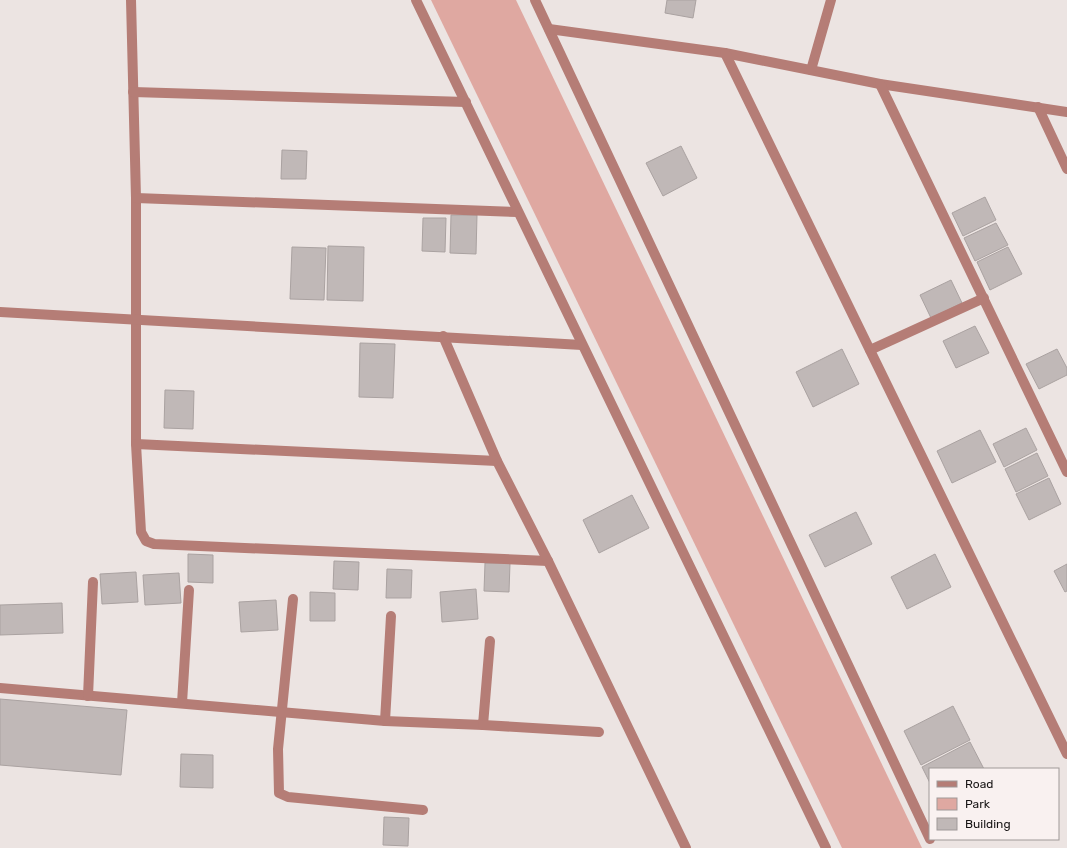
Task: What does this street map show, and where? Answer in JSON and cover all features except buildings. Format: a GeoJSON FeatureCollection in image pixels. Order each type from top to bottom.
{"type":"FeatureCollection","features":[{"type":"Feature","properties":{"kind":"street"},"geometry":{"type":"LineString","coordinates":[[131,0],[136,198],[136,444],[141,532],[146,541],[154,544],[548,560]]}},
{"type":"Feature","properties":{"kind":"street"},"geometry":{"type":"LineString","coordinates":[[416,0],[466,102],[517,212],[826,848]]}},
{"type":"Feature","properties":{"kind":"street"},"geometry":{"type":"LineString","coordinates":[[535,0],[929,837]]}},
{"type":"Feature","properties":{"kind":"street"},"geometry":{"type":"LineString","coordinates":[[811,70],[831,0]]}},
{"type":"Feature","properties":{"kind":"street"},"geometry":{"type":"LineString","coordinates":[[549,28],[725,53],[880,84],[1067,112]]}},
{"type":"Feature","properties":{"kind":"street"},"geometry":{"type":"LineString","coordinates":[[725,53],[1067,754]]}},
{"type":"Feature","properties":{"kind":"street"},"geometry":{"type":"LineString","coordinates":[[880,84],[1067,472]]}},
{"type":"Feature","properties":{"kind":"street"},"geometry":{"type":"LineString","coordinates":[[133,92],[466,102]]}},
{"type":"Feature","properties":{"kind":"street"},"geometry":{"type":"LineString","coordinates":[[1038,107],[1067,169]]}},
{"type":"Feature","properties":{"kind":"street"},"geometry":{"type":"LineString","coordinates":[[136,198],[517,212]]}},
{"type":"Feature","properties":{"kind":"street"},"geometry":{"type":"LineString","coordinates":[[870,350],[984,298]]}},
{"type":"Feature","properties":{"kind":"street"},"geometry":{"type":"LineString","coordinates":[[0,312],[137,321],[443,336],[582,345]]}},
{"type":"Feature","properties":{"kind":"street"},"geometry":{"type":"LineString","coordinates":[[443,336],[497,461],[548,560],[686,848]]}},
{"type":"Feature","properties":{"kind":"street"},"geometry":{"type":"LineString","coordinates":[[136,444],[497,461]]}},
{"type":"Feature","properties":{"kind":"street"},"geometry":{"type":"LineString","coordinates":[[88,696],[93,582]]}},
{"type":"Feature","properties":{"kind":"street"},"geometry":{"type":"LineString","coordinates":[[182,704],[189,590]]}},
{"type":"Feature","properties":{"kind":"street"},"geometry":{"type":"LineString","coordinates":[[293,599],[278,749],[279,793],[288,797],[423,810]]}},
{"type":"Feature","properties":{"kind":"street"},"geometry":{"type":"LineString","coordinates":[[385,721],[392,616]]}},
{"type":"Feature","properties":{"kind":"street"},"geometry":{"type":"LineString","coordinates":[[483,725],[490,641]]}},
{"type":"Feature","properties":{"kind":"street"},"geometry":{"type":"LineString","coordinates":[[0,688],[385,721],[599,732]]}},
{"type":"Feature","properties":{"kind":"green space"},"geometry":{"type":"Polygon","coordinates":[[[431,0],[516,0],[922,848],[842,848],[431,0]]]}}]}
